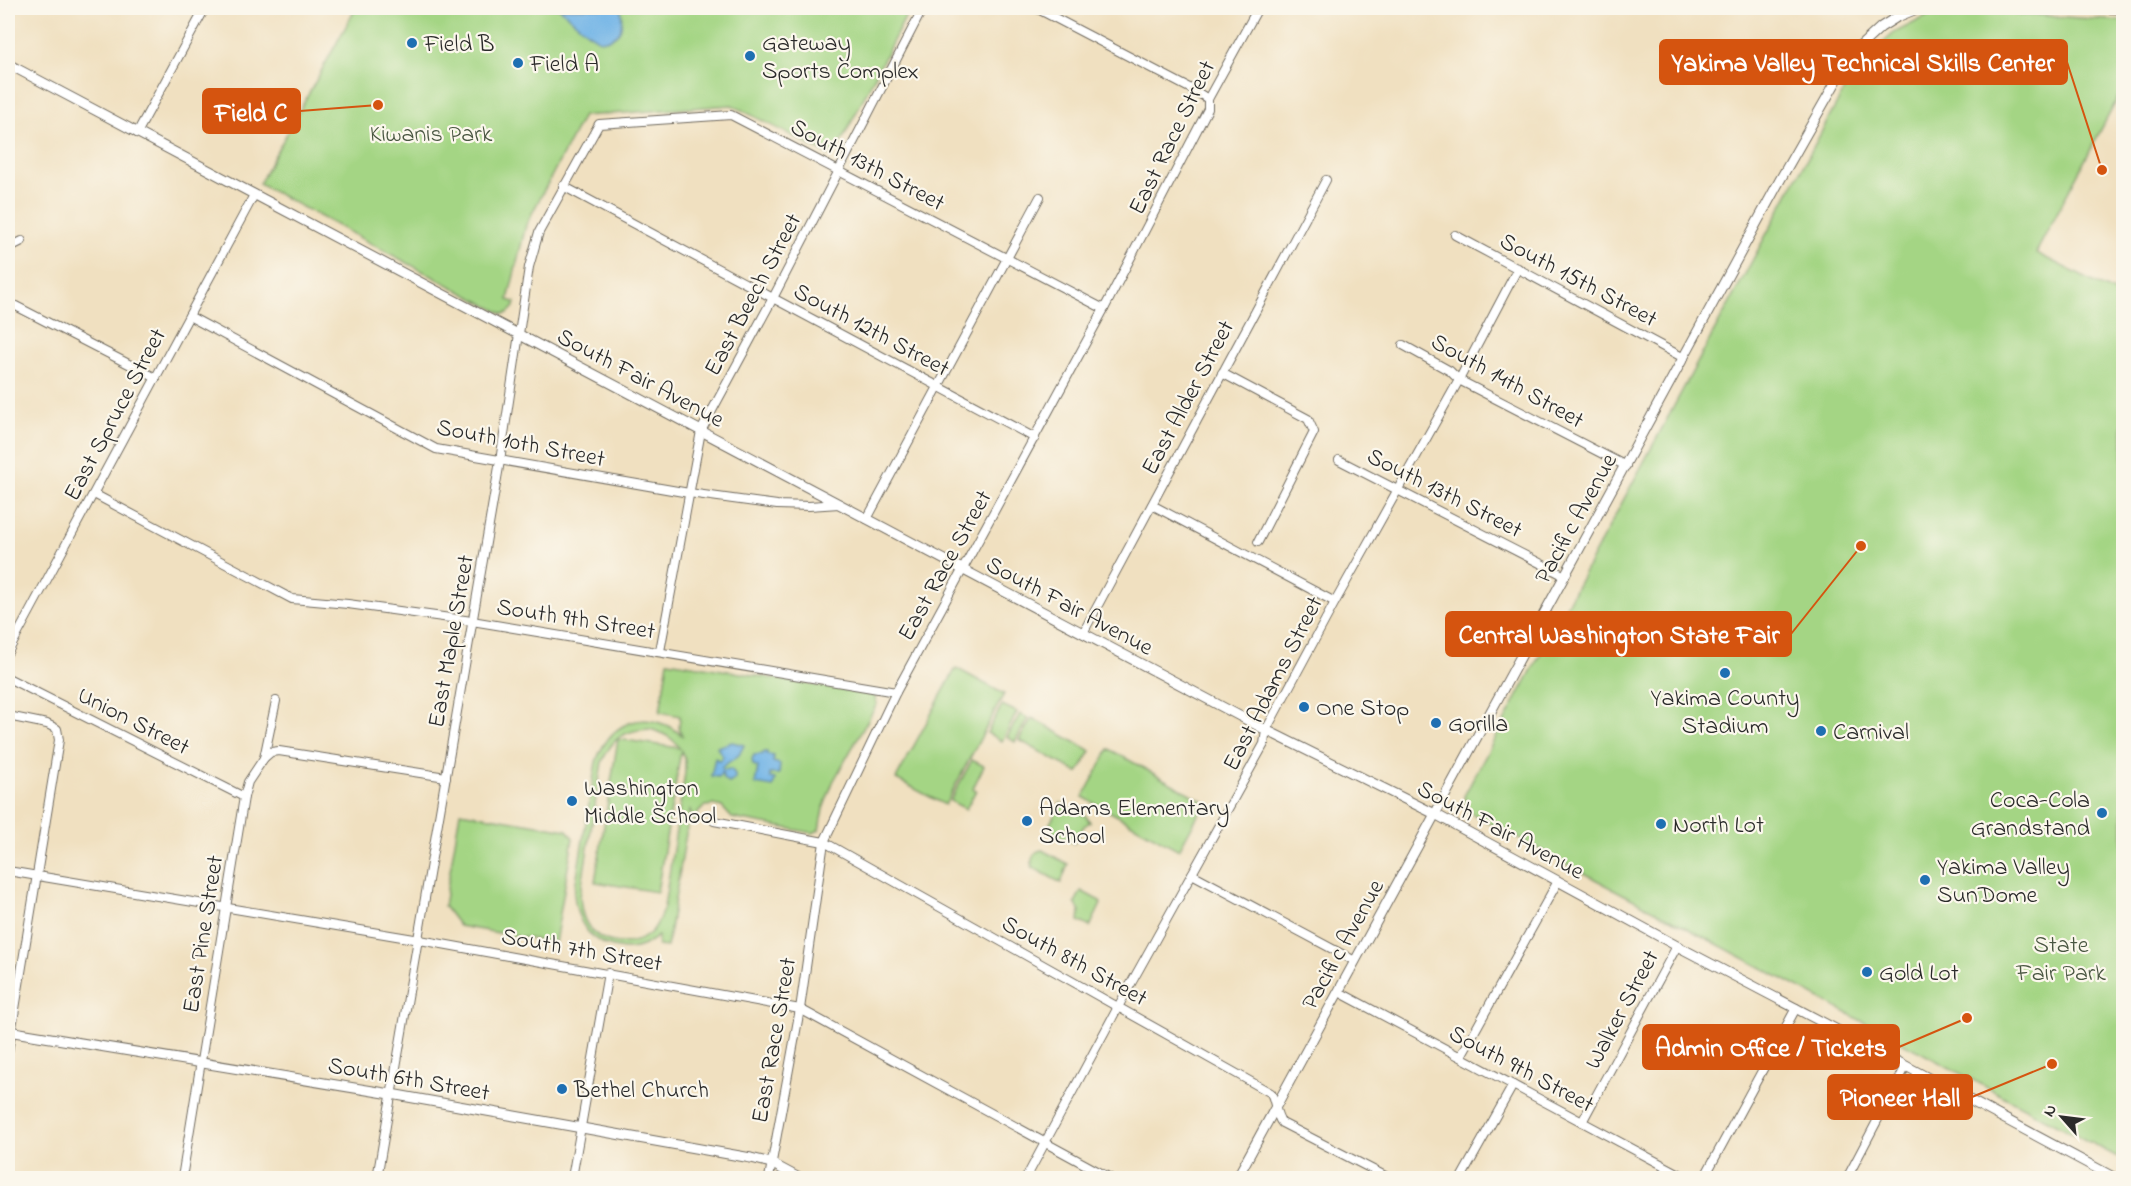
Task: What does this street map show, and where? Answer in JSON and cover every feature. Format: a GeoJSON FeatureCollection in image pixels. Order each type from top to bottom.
{"type":"FeatureCollection","features":[{"type":"Feature","properties":{"kind":"street"},"geometry":{"type":"LineString","coordinates":[[137,133],[205,8]]}},
{"type":"Feature","properties":{"kind":"street","name":"East Beech Street"},"geometry":{"type":"LineString","coordinates":[[660,651],[700,431],[773,298],[922,8]]}},
{"type":"Feature","properties":{"kind":"street"},"geometry":{"type":"LineString","coordinates":[[1036,8],[1208,99]]}},
{"type":"Feature","properties":{"kind":"street","name":"East Race Street"},"geometry":{"type":"LineString","coordinates":[[769,1179],[800,1009],[824,842],[897,692],[1104,309],[1208,109],[1208,99],[1258,8]]}},
{"type":"Feature","properties":{"kind":"street","name":"Pacific Avenue"},"geometry":{"type":"LineString","coordinates":[[1237,1179],[1842,71],[1856,50],[1868,38],[1897,17],[1919,8]]}},
{"type":"Feature","properties":{"kind":"street"},"geometry":{"type":"LineString","coordinates":[[2092,8],[2124,9]]}},
{"type":"Feature","properties":{"kind":"street","name":"South Fair Avenue"},"geometry":{"type":"LineString","coordinates":[[8,64],[963,571],[1266,730],[1435,814],[1677,946],[2115,1179]]}},
{"type":"Feature","properties":{"kind":"street","name":"South 13th Street"},"geometry":{"type":"LineString","coordinates":[[599,124],[731,115],[1104,309]]}},
{"type":"Feature","properties":{"kind":"street","name":"East Maple Street"},"geometry":{"type":"LineString","coordinates":[[377,1179],[420,940],[500,460],[529,267],[539,232],[599,124]]}},
{"type":"Feature","properties":{"kind":"street","name":"East Alder Street"},"geometry":{"type":"LineString","coordinates":[[1083,633],[1326,180]]}},
{"type":"Feature","properties":{"kind":"street","name":"South 12th Street"},"geometry":{"type":"LineString","coordinates":[[563,186],[1035,438]]}},
{"type":"Feature","properties":{"kind":"street","name":"East Spruce Street"},"geometry":{"type":"LineString","coordinates":[[8,652],[254,195]]}},
{"type":"Feature","properties":{"kind":"street"},"geometry":{"type":"LineString","coordinates":[[867,519],[1040,197]]}},
{"type":"Feature","properties":{"kind":"street","name":"South 15th Street"},"geometry":{"type":"LineString","coordinates":[[1455,235],[1684,358]]}},
{"type":"Feature","properties":{"kind":"street"},"geometry":{"type":"LineString","coordinates":[[8,248],[22,241]]}},
{"type":"Feature","properties":{"kind":"street","name":"East Adams Street"},"geometry":{"type":"LineString","coordinates":[[1026,1179],[1118,1007],[1264,744],[1266,730],[1459,380],[1518,268]]}},
{"type":"Feature","properties":{"kind":"street"},"geometry":{"type":"LineString","coordinates":[[8,302],[156,378]]}},
{"type":"Feature","properties":{"kind":"street","name":"South 10th Street"},"geometry":{"type":"LineString","coordinates":[[189,316],[436,449],[777,506],[839,504]]}},
{"type":"Feature","properties":{"kind":"street","name":"South 14th Street"},"geometry":{"type":"LineString","coordinates":[[1403,345],[1450,371],[1459,380],[1626,466]]}},
{"type":"Feature","properties":{"kind":"street"},"geometry":{"type":"LineString","coordinates":[[1222,373],[1308,419],[1314,432],[1258,542]]}},
{"type":"Feature","properties":{"kind":"street","name":"South 13th Street"},"geometry":{"type":"LineString","coordinates":[[1339,460],[1565,576]]}},
{"type":"Feature","properties":{"kind":"street","name":"South 9th Street"},"geometry":{"type":"LineString","coordinates":[[94,494],[292,599],[348,604],[472,621],[897,692]]}},
{"type":"Feature","properties":{"kind":"street"},"geometry":{"type":"LineString","coordinates":[[1152,505],[1335,602]]}},
{"type":"Feature","properties":{"kind":"street","name":"Union Street"},"geometry":{"type":"LineString","coordinates":[[8,678],[244,797]]}},
{"type":"Feature","properties":{"kind":"street","name":"East Pine Street"},"geometry":{"type":"LineString","coordinates":[[182,1179],[244,797],[248,782],[264,758],[276,701]]}},
{"type":"Feature","properties":{"kind":"street"},"geometry":{"type":"LineString","coordinates":[[8,716],[47,724],[57,729],[59,740],[9,1031],[8,1052]]}},
{"type":"Feature","properties":{"kind":"street"},"geometry":{"type":"LineString","coordinates":[[264,758],[271,752],[279,751],[446,777]]}},
{"type":"Feature","properties":{"kind":"street","name":"South 8th Street"},"geometry":{"type":"LineString","coordinates":[[714,821],[824,842],[1271,1093],[1277,1117],[1282,1123],[1389,1179]]}},
{"type":"Feature","properties":{"kind":"street","name":"South 7th Street"},"geometry":{"type":"LineString","coordinates":[[8,871],[420,940],[800,1009],[1110,1179]]}},
{"type":"Feature","properties":{"kind":"street"},"geometry":{"type":"LineString","coordinates":[[1192,874],[1355,962]]}},
{"type":"Feature","properties":{"kind":"street"},"geometry":{"type":"LineString","coordinates":[[1461,1056],[1558,881]]}},
{"type":"Feature","properties":{"kind":"street","name":"Walker Street"},"geometry":{"type":"LineString","coordinates":[[1582,1122],[1677,946]]}},
{"type":"Feature","properties":{"kind":"street"},"geometry":{"type":"LineString","coordinates":[[572,1179],[608,974]]}},
{"type":"Feature","properties":{"kind":"street","name":"South 9th Street"},"geometry":{"type":"LineString","coordinates":[[1339,992],[1582,1122],[1673,1175],[1687,1179]]}},
{"type":"Feature","properties":{"kind":"street"},"geometry":{"type":"LineString","coordinates":[[1704,1179],[1796,1008]]}},
{"type":"Feature","properties":{"kind":"street","name":"South 6th Street"},"geometry":{"type":"LineString","coordinates":[[9,1031],[391,1094],[751,1158],[771,1163],[800,1179]]}},
{"type":"Feature","properties":{"kind":"street"},"geometry":{"type":"LineString","coordinates":[[1846,1179],[1906,1066]]}},
{"type":"Feature","properties":{"kind":"street"},"geometry":{"type":"LineString","coordinates":[[1461,1179],[1513,1085]]}},
{"type":"Feature","properties":{"kind":"green space","name":"Kiwanis Park"},"geometry":{"type":"Polygon","coordinates":[[[356,8],[910,8],[837,150],[829,155],[732,105],[583,116],[526,225],[508,300],[515,302],[514,307],[508,313],[503,314],[259,184],[356,8]]]}},
{"type":"Feature","properties":{"kind":"green space","name":"State Fair Park"},"geometry":{"type":"Polygon","coordinates":[[[1978,11],[2123,21],[2123,88],[2036,253],[2123,297],[2123,1160],[1467,811],[1464,796],[1857,66],[1894,33],[1931,14],[1978,11]]]}},
{"type":"Feature","properties":{"kind":"green space"},"geometry":{"type":"Polygon","coordinates":[[[668,661],[874,695],[877,704],[833,782],[823,809],[819,830],[813,833],[732,818],[722,807],[714,805],[705,806],[698,813],[695,823],[690,810],[667,947],[658,946],[658,936],[639,947],[621,949],[599,941],[586,929],[581,922],[574,894],[596,762],[601,751],[607,741],[622,726],[642,720],[668,726],[682,735],[679,728],[680,716],[660,712],[668,661]],[[650,729],[633,731],[620,737],[615,741],[610,747],[602,762],[580,896],[583,916],[589,927],[601,938],[617,943],[633,942],[648,935],[656,926],[664,907],[685,773],[685,759],[681,751],[657,892],[595,882],[618,739],[679,748],[670,738],[650,729]]]}},
{"type":"Feature","properties":{"kind":"green space"},"geometry":{"type":"Polygon","coordinates":[[[956,668],[1004,694],[945,805],[896,779],[956,668]]]}},
{"type":"Feature","properties":{"kind":"green space"},"geometry":{"type":"Polygon","coordinates":[[[1002,705],[1017,712],[1002,741],[987,733],[1002,705]]]}},
{"type":"Feature","properties":{"kind":"green space"},"geometry":{"type":"Polygon","coordinates":[[[1020,714],[1028,718],[1015,742],[1007,737],[1020,714]]]}},
{"type":"Feature","properties":{"kind":"green space"},"geometry":{"type":"Polygon","coordinates":[[[1032,718],[1091,751],[1078,773],[1019,740],[1032,718]]]}},
{"type":"Feature","properties":{"kind":"green space"},"geometry":{"type":"Polygon","coordinates":[[[1109,749],[1205,802],[1179,850],[1083,797],[1109,749]]]}},
{"type":"Feature","properties":{"kind":"green space"},"geometry":{"type":"Polygon","coordinates":[[[972,760],[984,766],[973,788],[976,790],[966,809],[950,801],[972,760]]]}},
{"type":"Feature","properties":{"kind":"green space"},"geometry":{"type":"Polygon","coordinates":[[[1061,803],[1086,816],[1090,822],[1084,826],[1074,843],[1047,829],[1061,803]]]}},
{"type":"Feature","properties":{"kind":"green space"},"geometry":{"type":"Polygon","coordinates":[[[460,812],[567,830],[573,838],[555,943],[459,926],[444,906],[460,812]]]}},
{"type":"Feature","properties":{"kind":"green space"},"geometry":{"type":"Polygon","coordinates":[[[1042,850],[1068,864],[1061,883],[1032,867],[1033,856],[1042,850]]]}},
{"type":"Feature","properties":{"kind":"green space"},"geometry":{"type":"Polygon","coordinates":[[[1081,891],[1100,901],[1101,904],[1090,927],[1079,921],[1080,911],[1075,903],[1081,891]]]}},
{"type":"Feature","properties":{"kind":"water"},"geometry":{"type":"Polygon","coordinates":[[[559,8],[621,8],[620,30],[614,37],[601,41],[559,8]]]}},
{"type":"Feature","properties":{"kind":"water"},"geometry":{"type":"Polygon","coordinates":[[[732,742],[744,745],[739,755],[722,767],[723,770],[731,769],[735,774],[735,779],[729,783],[723,779],[722,772],[719,777],[711,776],[715,758],[720,761],[723,757],[717,747],[732,742]]]}},
{"type":"Feature","properties":{"kind":"water"},"geometry":{"type":"Polygon","coordinates":[[[764,752],[774,756],[773,762],[780,764],[779,774],[770,774],[770,778],[775,779],[773,787],[755,784],[758,767],[753,765],[752,759],[754,755],[764,752]]]}},
{"type":"Feature","properties":{"kind":"place","name":"Field B"},"geometry":{"type":"Point","coordinates":[412,43]}},
{"type":"Feature","properties":{"kind":"place","name":"Gateway Sports Complex"},"geometry":{"type":"Point","coordinates":[750,56]}},
{"type":"Feature","properties":{"kind":"place","name":"Field A"},"geometry":{"type":"Point","coordinates":[518,63]}},
{"type":"Feature","properties":{"kind":"place","name":"Field C"},"geometry":{"type":"Point","coordinates":[378,105]}},
{"type":"Feature","properties":{"kind":"place","name":"Yakima Valley Technical Skills Center"},"geometry":{"type":"Point","coordinates":[2102,170]}},
{"type":"Feature","properties":{"kind":"place","name":"Central Washington State Fair"},"geometry":{"type":"Point","coordinates":[1861,546]}},
{"type":"Feature","properties":{"kind":"place","name":"Yakima County Stadium"},"geometry":{"type":"Point","coordinates":[1725,673]}},
{"type":"Feature","properties":{"kind":"place","name":"One Stop"},"geometry":{"type":"Point","coordinates":[1304,707]}},
{"type":"Feature","properties":{"kind":"place","name":"Gorilla"},"geometry":{"type":"Point","coordinates":[1436,723]}},
{"type":"Feature","properties":{"kind":"place","name":"Carnival"},"geometry":{"type":"Point","coordinates":[1821,731]}},
{"type":"Feature","properties":{"kind":"place","name":"Washington Middle School"},"geometry":{"type":"Point","coordinates":[572,801]}},
{"type":"Feature","properties":{"kind":"place","name":"Coca-Cola Grandstand"},"geometry":{"type":"Point","coordinates":[2102,813]}},
{"type":"Feature","properties":{"kind":"place","name":"Adams Elementary School"},"geometry":{"type":"Point","coordinates":[1027,821]}},
{"type":"Feature","properties":{"kind":"place","name":"North Lot"},"geometry":{"type":"Point","coordinates":[1661,824]}},
{"type":"Feature","properties":{"kind":"place","name":"Yakima Valley SunDome"},"geometry":{"type":"Point","coordinates":[1925,880]}},
{"type":"Feature","properties":{"kind":"place","name":"Gold Lot"},"geometry":{"type":"Point","coordinates":[1867,972]}},
{"type":"Feature","properties":{"kind":"place","name":"Admin Office / Tickets"},"geometry":{"type":"Point","coordinates":[1967,1018]}},
{"type":"Feature","properties":{"kind":"place","name":"Pioneer Hall"},"geometry":{"type":"Point","coordinates":[2052,1064]}},
{"type":"Feature","properties":{"kind":"place","name":"Bethel Church"},"geometry":{"type":"Point","coordinates":[562,1089]}}]}
